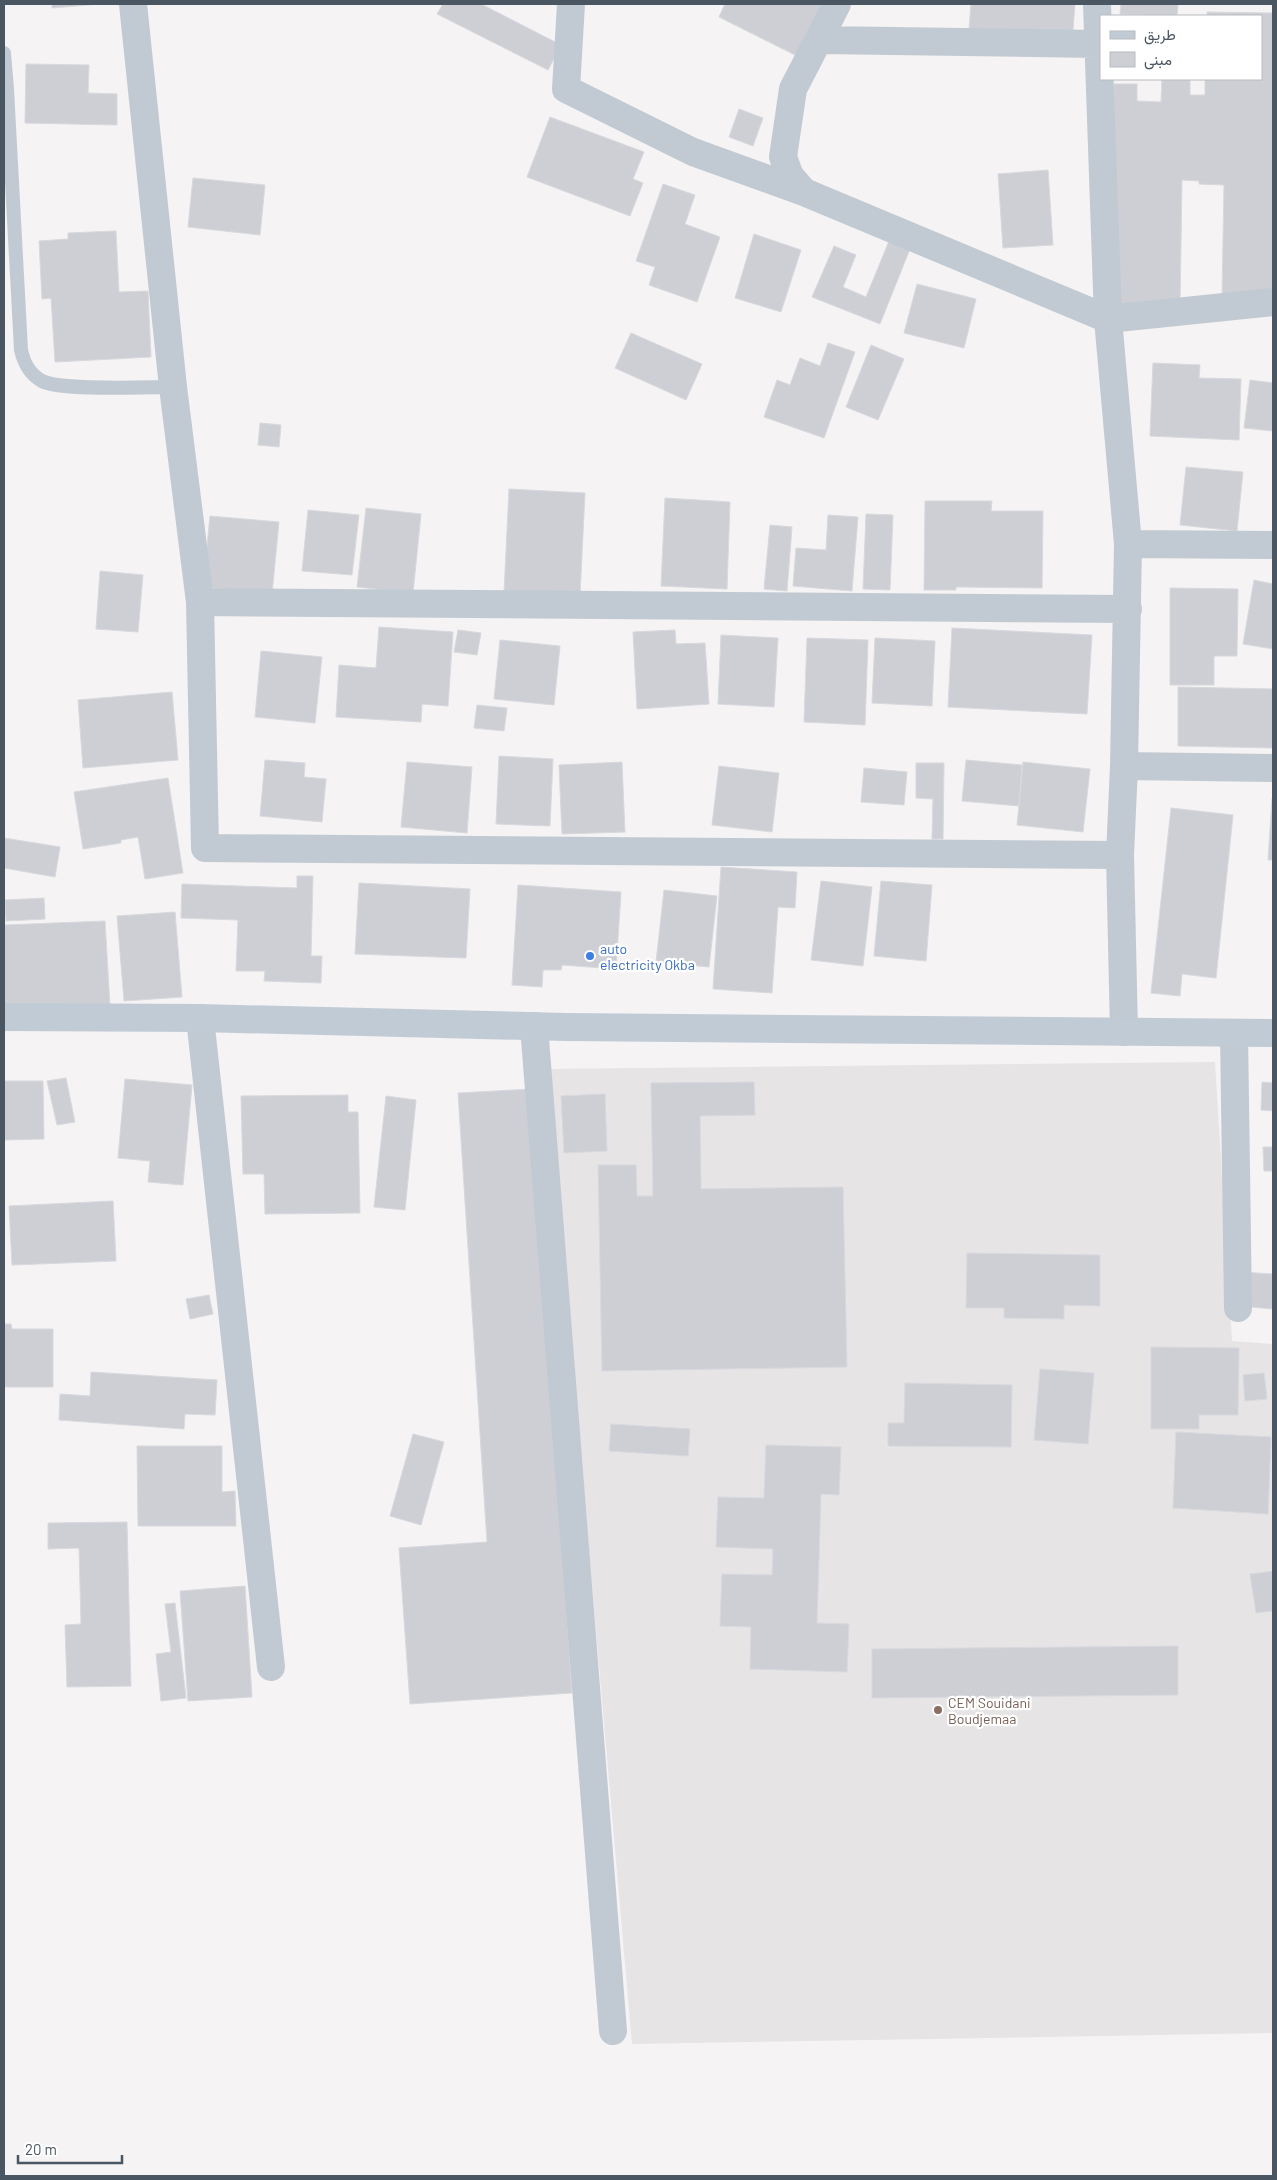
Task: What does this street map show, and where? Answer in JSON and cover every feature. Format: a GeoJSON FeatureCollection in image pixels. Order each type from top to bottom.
{"type":"FeatureCollection","features":[{"type":"Feature","properties":{"kind":"main road"},"geometry":{"type":"LineString","coordinates":[[4,1017],[200,1018],[534,1026],[1273,1033]]}},
{"type":"Feature","properties":{"kind":"street"},"geometry":{"type":"LineString","coordinates":[[132,4],[174,387],[200,602],[205,848],[1120,855]]}},
{"type":"Feature","properties":{"kind":"street"},"geometry":{"type":"LineString","coordinates":[[571,4],[566,89],[693,152],[804,192],[1108,319],[1273,302]]}},
{"type":"Feature","properties":{"kind":"street"},"geometry":{"type":"LineString","coordinates":[[804,192],[790,176],[783,157],[793,89],[837,4]]}},
{"type":"Feature","properties":{"kind":"street"},"geometry":{"type":"LineString","coordinates":[[1097,4],[1108,319],[1128,544],[1124,766],[1120,855],[1124,1032]]}},
{"type":"Feature","properties":{"kind":"street"},"geometry":{"type":"LineString","coordinates":[[820,40],[1098,44]]}},
{"type":"Feature","properties":{"kind":"street"},"geometry":{"type":"LineString","coordinates":[[1128,544],[1273,544]]}},
{"type":"Feature","properties":{"kind":"street"},"geometry":{"type":"LineString","coordinates":[[200,602],[1128,608]]}},
{"type":"Feature","properties":{"kind":"street"},"geometry":{"type":"LineString","coordinates":[[1124,766],[1273,768]]}},
{"type":"Feature","properties":{"kind":"street"},"geometry":{"type":"LineString","coordinates":[[200,1018],[270,1667]]}},
{"type":"Feature","properties":{"kind":"street"},"geometry":{"type":"LineString","coordinates":[[534,1026],[613,2031]]}},
{"type":"Feature","properties":{"kind":"street"},"geometry":{"type":"LineString","coordinates":[[1234,1033],[1238,1308]]}},
{"type":"Feature","properties":{"kind":"lane"},"geometry":{"type":"LineString","coordinates":[[4,53],[21,350],[28,369],[42,382],[62,386],[174,387]]}},
{"type":"Feature","properties":{"kind":"shaded area","name":"CEM Souidani Boudjemaa"},"geometry":{"type":"Polygon","coordinates":[[[1215,1062],[1232,1341],[1272,1344],[1273,2033],[632,2044],[547,1069],[1215,1062]]]}},
{"type":"Feature","properties":{"kind":"building"},"geometry":{"type":"Polygon","coordinates":[[[52,4],[99,4],[52,8],[52,4]]]}},
{"type":"Feature","properties":{"kind":"building"},"geometry":{"type":"Polygon","coordinates":[[[443,4],[481,4],[561,45],[548,70],[437,14],[443,4]]]}},
{"type":"Feature","properties":{"kind":"building"},"geometry":{"type":"Polygon","coordinates":[[[725,4],[828,4],[801,58],[719,17],[725,4]]]}},
{"type":"Feature","properties":{"kind":"building"},"geometry":{"type":"Polygon","coordinates":[[[971,4],[1075,4],[1072,43],[968,41],[971,4]]]}},
{"type":"Feature","properties":{"kind":"building"},"geometry":{"type":"Polygon","coordinates":[[[1121,4],[1178,4],[1177,15],[1120,14],[1121,4]]]}},
{"type":"Feature","properties":{"kind":"building"},"geometry":{"type":"Polygon","coordinates":[[[1207,12],[1273,13],[1273,296],[1222,295],[1224,185],[1199,184],[1199,181],[1182,180],[1180,307],[1110,305],[1114,84],[1137,84],[1137,101],[1161,102],[1162,80],[1190,80],[1190,95],[1205,95],[1205,80],[1262,80],[1262,15],[1207,15],[1207,12]]]}},
{"type":"Feature","properties":{"kind":"building"},"geometry":{"type":"Polygon","coordinates":[[[26,64],[89,65],[88,93],[117,94],[117,125],[25,123],[26,64]]]}},
{"type":"Feature","properties":{"kind":"building"},"geometry":{"type":"Polygon","coordinates":[[[739,109],[763,118],[753,146],[729,137],[739,109]]]}},
{"type":"Feature","properties":{"kind":"building"},"geometry":{"type":"Polygon","coordinates":[[[550,117],[644,152],[633,179],[643,183],[630,216],[527,177],[550,117]]]}},
{"type":"Feature","properties":{"kind":"building"},"geometry":{"type":"Polygon","coordinates":[[[1048,170],[1053,245],[1003,248],[998,174],[1048,170]]]}},
{"type":"Feature","properties":{"kind":"building"},"geometry":{"type":"Polygon","coordinates":[[[193,178],[265,185],[260,235],[188,227],[193,178]]]}},
{"type":"Feature","properties":{"kind":"building"},"geometry":{"type":"Polygon","coordinates":[[[663,184],[695,195],[685,224],[720,237],[697,302],[649,285],[655,267],[636,261],[663,184]]]}},
{"type":"Feature","properties":{"kind":"building"},"geometry":{"type":"Polygon","coordinates":[[[116,231],[119,292],[148,291],[151,357],[55,362],[51,298],[42,299],[39,241],[68,239],[68,233],[116,231]]]}},
{"type":"Feature","properties":{"kind":"building"},"geometry":{"type":"Polygon","coordinates":[[[754,234],[801,250],[781,312],[735,298],[754,234]]]}},
{"type":"Feature","properties":{"kind":"building"},"geometry":{"type":"Polygon","coordinates":[[[889,241],[910,249],[880,324],[812,297],[834,246],[856,255],[843,287],[866,297],[889,241]]]}},
{"type":"Feature","properties":{"kind":"building"},"geometry":{"type":"Polygon","coordinates":[[[917,284],[976,299],[964,348],[904,333],[917,284]]]}},
{"type":"Feature","properties":{"kind":"building"},"geometry":{"type":"Polygon","coordinates":[[[631,333],[702,364],[686,400],[615,368],[631,333]]]}},
{"type":"Feature","properties":{"kind":"building"},"geometry":{"type":"Polygon","coordinates":[[[828,343],[855,352],[824,438],[764,417],[777,380],[790,385],[800,358],[820,366],[828,343]]]}},
{"type":"Feature","properties":{"kind":"building"},"geometry":{"type":"Polygon","coordinates":[[[871,345],[904,359],[878,420],[846,407],[871,345]]]}},
{"type":"Feature","properties":{"kind":"building"},"geometry":{"type":"Polygon","coordinates":[[[1153,363],[1200,365],[1199,378],[1241,379],[1239,440],[1150,436],[1153,363]]]}},
{"type":"Feature","properties":{"kind":"building"},"geometry":{"type":"Polygon","coordinates":[[[1250,380],[1273,383],[1273,431],[1244,428],[1250,380]]]}},
{"type":"Feature","properties":{"kind":"building"},"geometry":{"type":"Polygon","coordinates":[[[260,423],[281,425],[279,447],[258,445],[260,423]]]}},
{"type":"Feature","properties":{"kind":"building"},"geometry":{"type":"Polygon","coordinates":[[[1186,467],[1243,472],[1237,531],[1180,525],[1186,467]]]}},
{"type":"Feature","properties":{"kind":"building"},"geometry":{"type":"Polygon","coordinates":[[[509,489],[585,493],[579,617],[503,613],[509,489]]]}},
{"type":"Feature","properties":{"kind":"building"},"geometry":{"type":"Polygon","coordinates":[[[665,498],[730,502],[727,589],[661,586],[665,498]]]}},
{"type":"Feature","properties":{"kind":"building"},"geometry":{"type":"Polygon","coordinates":[[[925,501],[992,501],[991,511],[1043,511],[1042,588],[956,587],[956,590],[924,590],[925,501]]]}},
{"type":"Feature","properties":{"kind":"building"},"geometry":{"type":"Polygon","coordinates":[[[366,508],[421,514],[413,593],[357,587],[366,508]]]}},
{"type":"Feature","properties":{"kind":"building"},"geometry":{"type":"Polygon","coordinates":[[[308,510],[359,515],[352,575],[302,571],[308,510]]]}},
{"type":"Feature","properties":{"kind":"building"},"geometry":{"type":"Polygon","coordinates":[[[866,514],[893,515],[890,590],[863,589],[866,514]]]}},
{"type":"Feature","properties":{"kind":"building"},"geometry":{"type":"Polygon","coordinates":[[[828,515],[858,517],[852,591],[793,586],[796,548],[826,550],[828,515]]]}},
{"type":"Feature","properties":{"kind":"building"},"geometry":{"type":"Polygon","coordinates":[[[210,516],[279,522],[272,594],[203,587],[210,516]]]}},
{"type":"Feature","properties":{"kind":"building"},"geometry":{"type":"Polygon","coordinates":[[[770,525],[792,527],[787,591],[764,589],[770,525]]]}},
{"type":"Feature","properties":{"kind":"building"},"geometry":{"type":"Polygon","coordinates":[[[100,571],[143,575],[138,632],[96,629],[100,571]]]}},
{"type":"Feature","properties":{"kind":"building"},"geometry":{"type":"Polygon","coordinates":[[[1254,580],[1273,584],[1273,649],[1243,644],[1254,580]]]}},
{"type":"Feature","properties":{"kind":"building"},"geometry":{"type":"Polygon","coordinates":[[[1170,588],[1238,589],[1237,656],[1214,656],[1214,685],[1170,685],[1170,588]]]}},
{"type":"Feature","properties":{"kind":"building"},"geometry":{"type":"Polygon","coordinates":[[[379,627],[453,632],[448,706],[422,704],[421,722],[336,717],[339,665],[376,668],[379,627]]]}},
{"type":"Feature","properties":{"kind":"building"},"geometry":{"type":"Polygon","coordinates":[[[952,628],[1092,635],[1087,714],[948,707],[952,628]]]}},
{"type":"Feature","properties":{"kind":"building"},"geometry":{"type":"Polygon","coordinates":[[[458,630],[481,633],[477,655],[454,652],[458,630]]]}},
{"type":"Feature","properties":{"kind":"building"},"geometry":{"type":"Polygon","coordinates":[[[675,630],[676,644],[705,643],[709,704],[637,709],[633,632],[675,630]]]}},
{"type":"Feature","properties":{"kind":"building"},"geometry":{"type":"Polygon","coordinates":[[[721,635],[778,638],[774,707],[718,704],[721,635]]]}},
{"type":"Feature","properties":{"kind":"building"},"geometry":{"type":"Polygon","coordinates":[[[807,638],[868,640],[865,725],[804,722],[807,638]]]}},
{"type":"Feature","properties":{"kind":"building"},"geometry":{"type":"Polygon","coordinates":[[[875,638],[935,641],[932,706],[872,703],[875,638]]]}},
{"type":"Feature","properties":{"kind":"building"},"geometry":{"type":"Polygon","coordinates":[[[500,640],[560,646],[554,705],[494,699],[500,640]]]}},
{"type":"Feature","properties":{"kind":"building"},"geometry":{"type":"Polygon","coordinates":[[[261,651],[322,657],[315,723],[255,717],[261,651]]]}},
{"type":"Feature","properties":{"kind":"building"},"geometry":{"type":"Polygon","coordinates":[[[1178,687],[1273,689],[1273,748],[1178,746],[1178,687]]]}},
{"type":"Feature","properties":{"kind":"building"},"geometry":{"type":"Polygon","coordinates":[[[172,692],[178,760],[83,768],[78,700],[172,692]]]}},
{"type":"Feature","properties":{"kind":"building"},"geometry":{"type":"Polygon","coordinates":[[[477,705],[507,708],[504,731],[474,728],[477,705]]]}},
{"type":"Feature","properties":{"kind":"building"},"geometry":{"type":"Polygon","coordinates":[[[499,756],[553,759],[550,826],[496,824],[499,756]]]}},
{"type":"Feature","properties":{"kind":"building"},"geometry":{"type":"Polygon","coordinates":[[[265,760],[305,763],[304,777],[326,779],[322,822],[260,816],[265,760]]]}},
{"type":"Feature","properties":{"kind":"building"},"geometry":{"type":"Polygon","coordinates":[[[966,760],[1022,765],[1019,806],[962,801],[966,760]]]}},
{"type":"Feature","properties":{"kind":"building"},"geometry":{"type":"Polygon","coordinates":[[[407,762],[472,767],[467,833],[401,827],[407,762]]]}},
{"type":"Feature","properties":{"kind":"building"},"geometry":{"type":"Polygon","coordinates":[[[622,762],[625,832],[562,834],[559,765],[622,762]]]}},
{"type":"Feature","properties":{"kind":"building"},"geometry":{"type":"Polygon","coordinates":[[[1023,762],[1090,769],[1083,832],[1017,825],[1023,762]]]}},
{"type":"Feature","properties":{"kind":"building"},"geometry":{"type":"Polygon","coordinates":[[[916,763],[944,763],[943,839],[932,839],[933,799],[916,798],[916,763]]]}},
{"type":"Feature","properties":{"kind":"building"},"geometry":{"type":"Polygon","coordinates":[[[719,766],[779,773],[772,832],[712,825],[719,766]]]}},
{"type":"Feature","properties":{"kind":"building"},"geometry":{"type":"Polygon","coordinates":[[[864,768],[907,772],[904,805],[861,802],[864,768]]]}},
{"type":"Feature","properties":{"kind":"building"},"geometry":{"type":"Polygon","coordinates":[[[168,778],[183,873],[145,879],[138,837],[121,840],[121,843],[83,849],[74,792],[168,778]]]}},
{"type":"Feature","properties":{"kind":"building"},"geometry":{"type":"Polygon","coordinates":[[[1272,798],[1273,860],[1268,860],[1272,798]]]}},
{"type":"Feature","properties":{"kind":"building"},"geometry":{"type":"Polygon","coordinates":[[[1171,808],[1233,815],[1216,978],[1182,974],[1180,996],[1151,993],[1171,808]]]}},
{"type":"Feature","properties":{"kind":"building"},"geometry":{"type":"Polygon","coordinates":[[[4,838],[60,847],[55,877],[4,868],[4,838]]]}},
{"type":"Feature","properties":{"kind":"building"},"geometry":{"type":"Polygon","coordinates":[[[721,867],[797,872],[795,908],[778,907],[772,993],[713,989],[721,867]]]}},
{"type":"Feature","properties":{"kind":"building"},"geometry":{"type":"Polygon","coordinates":[[[297,876],[313,876],[311,956],[322,956],[321,983],[264,981],[265,971],[236,971],[238,920],[181,918],[182,884],[297,888],[297,876]]]}},
{"type":"Feature","properties":{"kind":"building"},"geometry":{"type":"Polygon","coordinates":[[[821,881],[872,887],[863,966],[811,960],[821,881]]]}},
{"type":"Feature","properties":{"kind":"building"},"geometry":{"type":"Polygon","coordinates":[[[881,881],[932,885],[926,961],[874,956],[881,881]]]}},
{"type":"Feature","properties":{"kind":"building"},"geometry":{"type":"Polygon","coordinates":[[[359,883],[470,889],[466,958],[355,954],[359,883]]]}},
{"type":"Feature","properties":{"kind":"building"},"geometry":{"type":"Polygon","coordinates":[[[518,885],[621,892],[616,969],[562,965],[561,970],[543,970],[542,987],[512,985],[518,885]]]}},
{"type":"Feature","properties":{"kind":"building"},"geometry":{"type":"Polygon","coordinates":[[[664,890],[717,896],[709,967],[656,962],[664,890]]]}},
{"type":"Feature","properties":{"kind":"building"},"geometry":{"type":"Polygon","coordinates":[[[44,898],[45,919],[6,921],[5,900],[44,898]]]}},
{"type":"Feature","properties":{"kind":"building"},"geometry":{"type":"Polygon","coordinates":[[[175,912],[182,997],[124,1001],[117,916],[175,912]]]}},
{"type":"Feature","properties":{"kind":"building"},"geometry":{"type":"Polygon","coordinates":[[[105,921],[110,1006],[4,1011],[4,925],[105,921]]]}},
{"type":"Feature","properties":{"kind":"building"},"geometry":{"type":"Polygon","coordinates":[[[66,1078],[75,1122],[57,1125],[47,1081],[66,1078]]]}},
{"type":"Feature","properties":{"kind":"building"},"geometry":{"type":"Polygon","coordinates":[[[125,1079],[192,1085],[183,1185],[148,1182],[150,1161],[118,1158],[125,1079]]]}},
{"type":"Feature","properties":{"kind":"building"},"geometry":{"type":"Polygon","coordinates":[[[4,1081],[43,1081],[44,1139],[4,1140],[4,1081]]]}},
{"type":"Feature","properties":{"kind":"building"},"geometry":{"type":"Polygon","coordinates":[[[754,1082],[755,1115],[700,1116],[701,1189],[843,1187],[847,1367],[602,1371],[598,1165],[636,1165],[637,1196],[653,1196],[651,1083],[754,1082]]]}},
{"type":"Feature","properties":{"kind":"building"},"geometry":{"type":"Polygon","coordinates":[[[1262,1082],[1273,1083],[1273,1111],[1261,1110],[1262,1082]]]}},
{"type":"Feature","properties":{"kind":"building"},"geometry":{"type":"Polygon","coordinates":[[[532,1089],[572,1693],[410,1704],[399,1548],[487,1542],[458,1093],[532,1089]]]}},
{"type":"Feature","properties":{"kind":"building"},"geometry":{"type":"Polygon","coordinates":[[[605,1094],[607,1151],[564,1153],[561,1096],[605,1094]]]}},
{"type":"Feature","properties":{"kind":"building"},"geometry":{"type":"Polygon","coordinates":[[[348,1095],[348,1112],[358,1112],[360,1213],[265,1214],[264,1174],[243,1174],[241,1096],[348,1095]]]}},
{"type":"Feature","properties":{"kind":"building"},"geometry":{"type":"Polygon","coordinates":[[[386,1096],[416,1100],[405,1210],[374,1207],[386,1096]]]}},
{"type":"Feature","properties":{"kind":"building"},"geometry":{"type":"Polygon","coordinates":[[[1263,1147],[1273,1147],[1273,1171],[1264,1171],[1263,1147]]]}},
{"type":"Feature","properties":{"kind":"building"},"geometry":{"type":"Polygon","coordinates":[[[113,1201],[116,1261],[12,1265],[9,1206],[113,1201]]]}},
{"type":"Feature","properties":{"kind":"building"},"geometry":{"type":"Polygon","coordinates":[[[967,1253],[1100,1255],[1100,1306],[1064,1305],[1064,1319],[1004,1318],[1004,1308],[966,1308],[967,1253]]]}},
{"type":"Feature","properties":{"kind":"building"},"geometry":{"type":"Polygon","coordinates":[[[1241,1272],[1273,1274],[1273,1309],[1239,1306],[1241,1272]]]}},
{"type":"Feature","properties":{"kind":"building"},"geometry":{"type":"Polygon","coordinates":[[[209,1295],[213,1314],[190,1319],[186,1299],[209,1295]]]}},
{"type":"Feature","properties":{"kind":"building"},"geometry":{"type":"Polygon","coordinates":[[[4,1324],[11,1324],[12,1329],[53,1329],[53,1387],[4,1387],[4,1324]]]}},
{"type":"Feature","properties":{"kind":"building"},"geometry":{"type":"Polygon","coordinates":[[[1151,1347],[1239,1348],[1238,1415],[1199,1415],[1199,1429],[1151,1429],[1151,1347]]]}},
{"type":"Feature","properties":{"kind":"building"},"geometry":{"type":"Polygon","coordinates":[[[1040,1369],[1094,1373],[1088,1444],[1034,1440],[1040,1369]]]}},
{"type":"Feature","properties":{"kind":"building"},"geometry":{"type":"Polygon","coordinates":[[[91,1372],[217,1380],[215,1415],[185,1414],[184,1429],[59,1420],[60,1394],[90,1396],[91,1372]]]}},
{"type":"Feature","properties":{"kind":"building"},"geometry":{"type":"Polygon","coordinates":[[[1264,1373],[1267,1399],[1245,1401],[1243,1375],[1264,1373]]]}},
{"type":"Feature","properties":{"kind":"building"},"geometry":{"type":"Polygon","coordinates":[[[905,1383],[1012,1385],[1011,1447],[888,1446],[888,1423],[904,1423],[905,1383]]]}},
{"type":"Feature","properties":{"kind":"building"},"geometry":{"type":"Polygon","coordinates":[[[611,1424],[690,1429],[688,1456],[609,1451],[611,1424]]]}},
{"type":"Feature","properties":{"kind":"building"},"geometry":{"type":"Polygon","coordinates":[[[1176,1432],[1271,1437],[1268,1514],[1173,1508],[1176,1432]]]}},
{"type":"Feature","properties":{"kind":"building"},"geometry":{"type":"Polygon","coordinates":[[[413,1434],[444,1442],[421,1525],[390,1516],[413,1434]]]}},
{"type":"Feature","properties":{"kind":"building"},"geometry":{"type":"Polygon","coordinates":[[[766,1445],[841,1447],[839,1495],[821,1494],[817,1623],[849,1624],[847,1672],[750,1669],[751,1627],[720,1626],[722,1574],[772,1575],[773,1549],[716,1547],[718,1497],[764,1498],[766,1445]]]}},
{"type":"Feature","properties":{"kind":"building"},"geometry":{"type":"Polygon","coordinates":[[[137,1446],[222,1446],[222,1492],[235,1491],[236,1526],[138,1526],[137,1446]]]}},
{"type":"Feature","properties":{"kind":"building"},"geometry":{"type":"Polygon","coordinates":[[[127,1522],[131,1686],[67,1687],[65,1625],[81,1624],[79,1548],[48,1549],[48,1523],[127,1522]]]}},
{"type":"Feature","properties":{"kind":"building"},"geometry":{"type":"Polygon","coordinates":[[[1273,1571],[1273,1611],[1256,1613],[1250,1574],[1273,1571]]]}},
{"type":"Feature","properties":{"kind":"building"},"geometry":{"type":"Polygon","coordinates":[[[245,1586],[252,1697],[188,1701],[180,1591],[245,1586]]]}},
{"type":"Feature","properties":{"kind":"building"},"geometry":{"type":"Polygon","coordinates":[[[175,1603],[186,1698],[161,1701],[156,1654],[171,1652],[165,1604],[175,1603]]]}},
{"type":"Feature","properties":{"kind":"building"},"geometry":{"type":"Polygon","coordinates":[[[1178,1646],[1178,1695],[872,1698],[872,1649],[1178,1646]]]}},
{"type":"Feature","properties":{"kind":"place","name":"auto electricity Okba"},"geometry":{"type":"Point","coordinates":[590,956]}},
{"type":"Feature","properties":{"kind":"place","name":"CEM Souidani Boudjemaa"},"geometry":{"type":"Point","coordinates":[938,1710]}}]}
